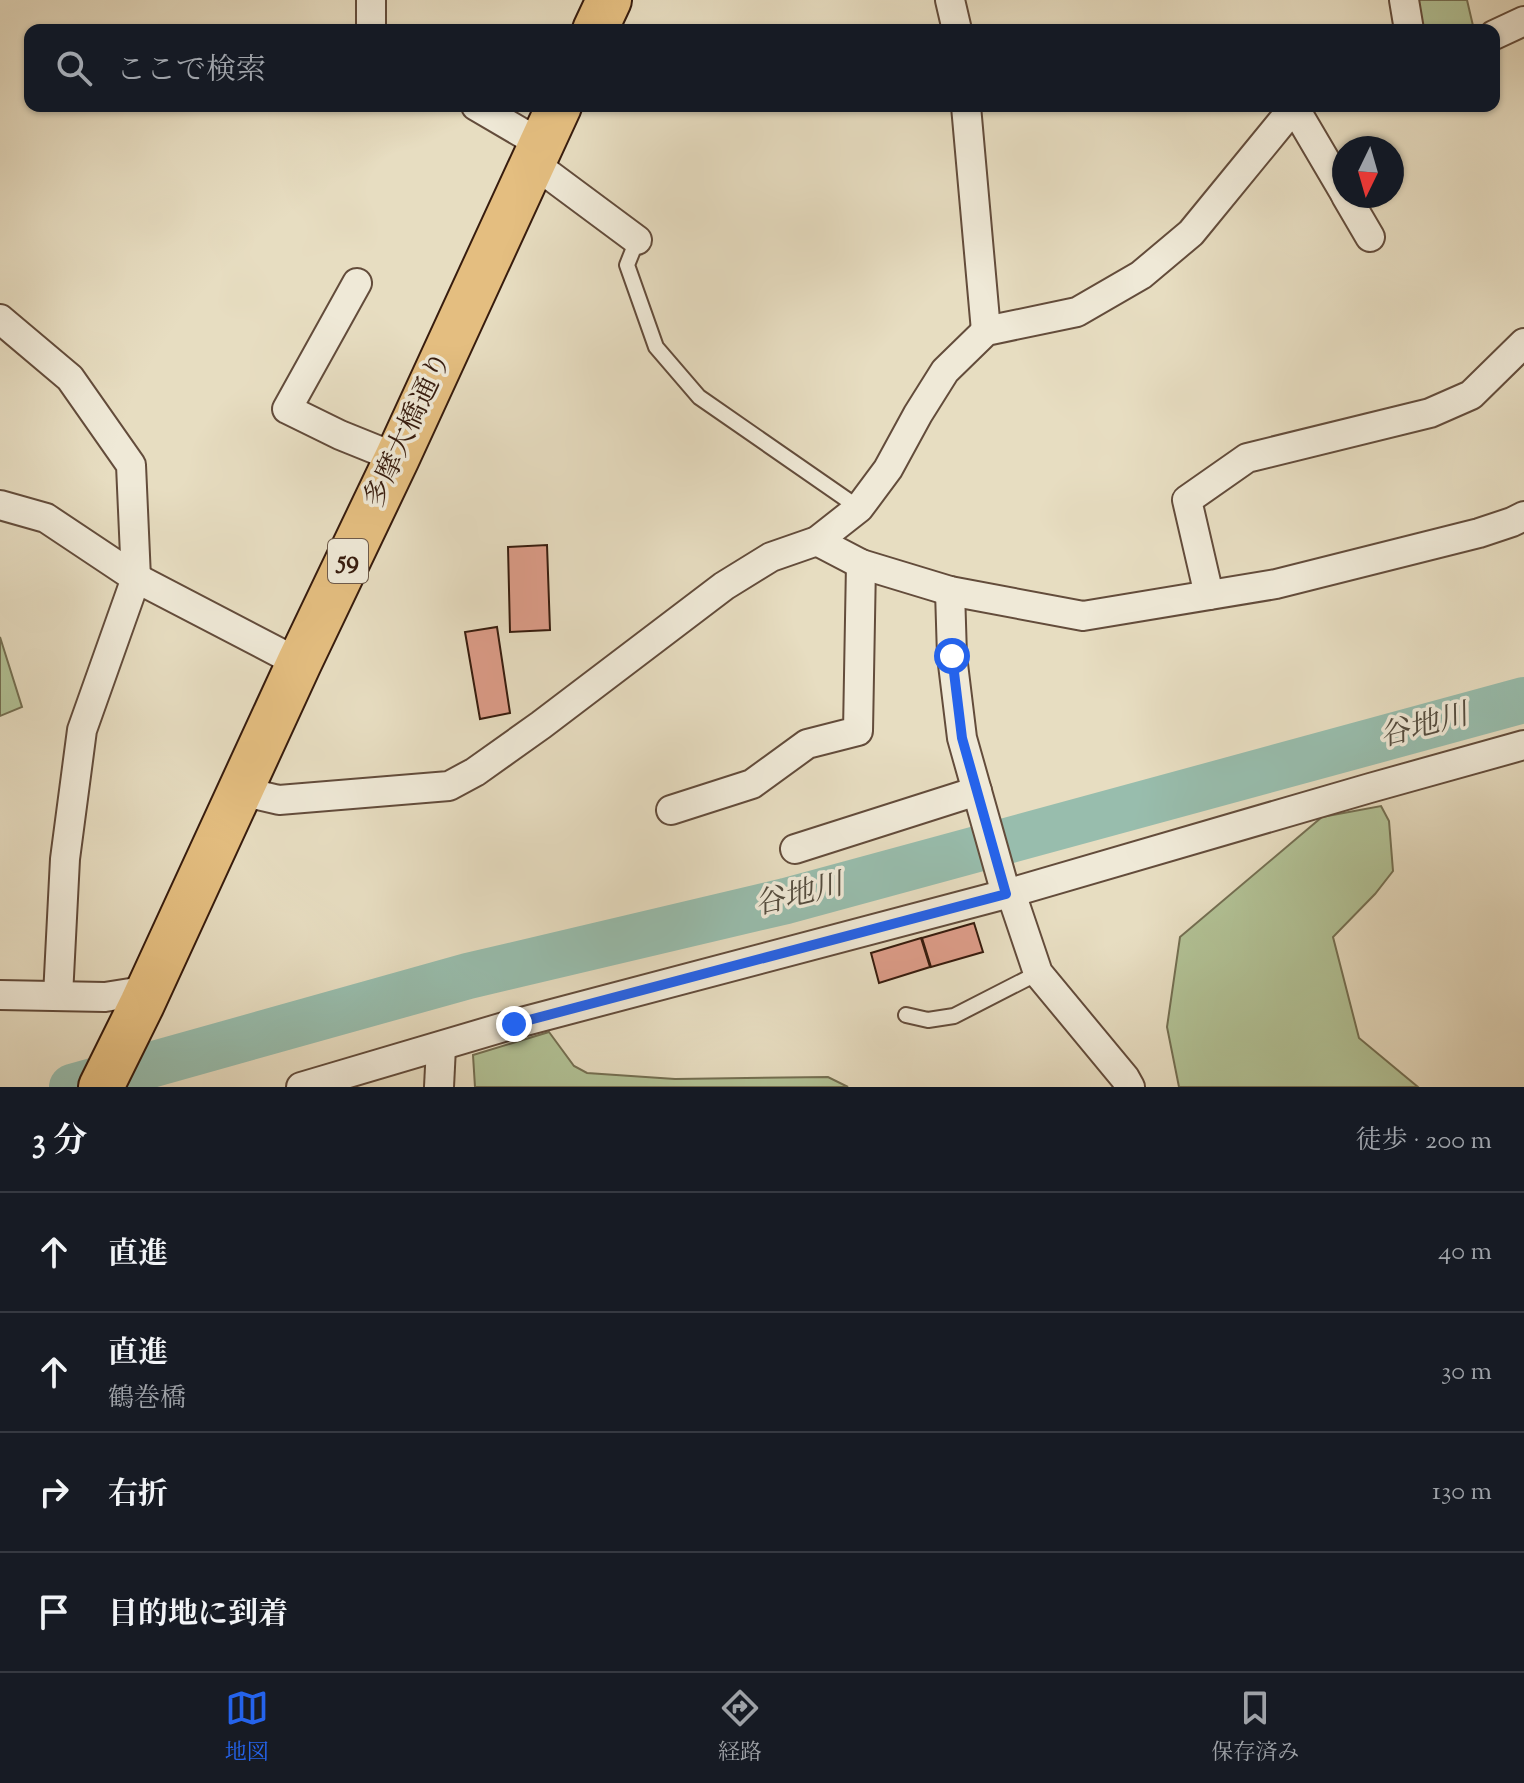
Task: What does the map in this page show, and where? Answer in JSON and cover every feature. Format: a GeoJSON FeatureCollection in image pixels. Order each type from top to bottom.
{"type":"FeatureCollection","features":[{"type":"Feature","properties":{"kind":"main road","name":"多摩大橋通り"},"geometry":{"type":"LineString","coordinates":[[143,1003],[544,137]]}},
{"type":"Feature","properties":{"kind":"main road","name":"59"},"geometry":{"type":"LineString","coordinates":[[101,1087],[143,1003]]}},
{"type":"Feature","properties":{"kind":"street"},"geometry":{"type":"LineString","coordinates":[[371,0],[371,24]]}},
{"type":"Feature","properties":{"kind":"street"},"geometry":{"type":"LineString","coordinates":[[950,0],[956,24]]}},
{"type":"Feature","properties":{"kind":"street"},"geometry":{"type":"LineString","coordinates":[[1404,0],[1408,24]]}},
{"type":"Feature","properties":{"kind":"street"},"geometry":{"type":"LineString","coordinates":[[1500,32],[1524,21]]}},
{"type":"Feature","properties":{"kind":"street"},"geometry":{"type":"LineString","coordinates":[[489,112],[544,137],[637,240]]}},
{"type":"Feature","properties":{"kind":"street"},"geometry":{"type":"LineString","coordinates":[[967,112],[986,331]]}},
{"type":"Feature","properties":{"kind":"street"},"geometry":{"type":"LineString","coordinates":[[241,791],[279,800],[449,786],[475,772],[724,586],[771,557],[817,541],[859,508],[888,469],[945,371],[986,331],[1077,312],[1141,275],[1191,233],[1289,112]]}},
{"type":"Feature","properties":{"kind":"street"},"geometry":{"type":"LineString","coordinates":[[1297,112],[1332,172]]}},
{"type":"Feature","properties":{"kind":"street"},"geometry":{"type":"LineString","coordinates":[[1353,208],[1370,237]]}},
{"type":"Feature","properties":{"kind":"street"},"geometry":{"type":"LineString","coordinates":[[357,283],[287,409],[397,458]]}},
{"type":"Feature","properties":{"kind":"street"},"geometry":{"type":"LineString","coordinates":[[0,319],[70,378],[131,465],[136,578],[82,730],[65,859],[58,996]]}},
{"type":"Feature","properties":{"kind":"street"},"geometry":{"type":"LineString","coordinates":[[1209,595],[1187,500],[1247,458],[1430,413],[1471,395],[1524,343]]}},
{"type":"Feature","properties":{"kind":"street"},"geometry":{"type":"LineString","coordinates":[[0,505],[46,518],[136,578],[299,663]]}},
{"type":"Feature","properties":{"kind":"street"},"geometry":{"type":"LineString","coordinates":[[817,541],[861,564],[950,591],[1083,616],[1276,584],[1450,541],[1524,516]]}},
{"type":"Feature","properties":{"kind":"street"},"geometry":{"type":"LineString","coordinates":[[671,810],[752,784],[807,744],[858,731],[861,564]]}},
{"type":"Feature","properties":{"kind":"street"},"geometry":{"type":"LineString","coordinates":[[950,591],[952,656],[962,738],[1007,890],[1038,973],[1130,1087]]}},
{"type":"Feature","properties":{"kind":"street"},"geometry":{"type":"LineString","coordinates":[[301,1087],[514,1024],[1524,745]]}},
{"type":"Feature","properties":{"kind":"street"},"geometry":{"type":"LineString","coordinates":[[795,849],[979,795]]}},
{"type":"Feature","properties":{"kind":"street"},"geometry":{"type":"LineString","coordinates":[[0,995],[105,997],[143,1003]]}},
{"type":"Feature","properties":{"kind":"street"},"geometry":{"type":"LineString","coordinates":[[439,1087],[441,1047]]}},
{"type":"Feature","properties":{"kind":"lane"},"geometry":{"type":"LineString","coordinates":[[637,240],[627,265],[656,347],[699,397],[859,508]]}},
{"type":"Feature","properties":{"kind":"lane"},"geometry":{"type":"LineString","coordinates":[[906,1015],[928,1020],[954,1016],[1038,973]]}},
{"type":"Feature","properties":{"kind":"green space"},"geometry":{"type":"Polygon","coordinates":[[[1404,0],[1467,0],[1473,24],[1408,24],[1404,0]]]}},
{"type":"Feature","properties":{"kind":"green space"},"geometry":{"type":"Polygon","coordinates":[[[0,637],[22,707],[0,716],[0,637]]]}},
{"type":"Feature","properties":{"kind":"green space"},"geometry":{"type":"Polygon","coordinates":[[[1381,806],[1389,821],[1393,871],[1333,937],[1359,1038],[1418,1087],[1179,1087],[1167,1027],[1180,937],[1322,817],[1381,806]]]}},
{"type":"Feature","properties":{"kind":"green space"},"geometry":{"type":"Polygon","coordinates":[[[549,1032],[574,1066],[587,1073],[675,1079],[828,1077],[848,1087],[475,1087],[473,1055],[549,1032]]]}},
{"type":"Feature","properties":{"kind":"building"},"geometry":{"type":"Polygon","coordinates":[[[547,545],[550,630],[510,632],[508,547],[547,545]]]}},
{"type":"Feature","properties":{"kind":"building"},"geometry":{"type":"Polygon","coordinates":[[[497,627],[510,713],[480,719],[465,632],[497,627]]]}},
{"type":"Feature","properties":{"kind":"building"},"geometry":{"type":"Polygon","coordinates":[[[974,923],[983,952],[931,967],[922,938],[974,923]]]}},
{"type":"Feature","properties":{"kind":"building"},"geometry":{"type":"Polygon","coordinates":[[[921,938],[930,967],[879,983],[871,953],[921,938]]]}},
{"type":"Feature","properties":{"kind":"waterway","name":"谷地川"},"geometry":{"type":"LineString","coordinates":[[72,1087],[468,976],[786,901],[1524,700]]}},
{"type":"Feature","properties":{"kind":"route"},"geometry":{"type":"LineString","coordinates":[[514,1024],[1006,894],[962,738],[952,656]]}}]}
